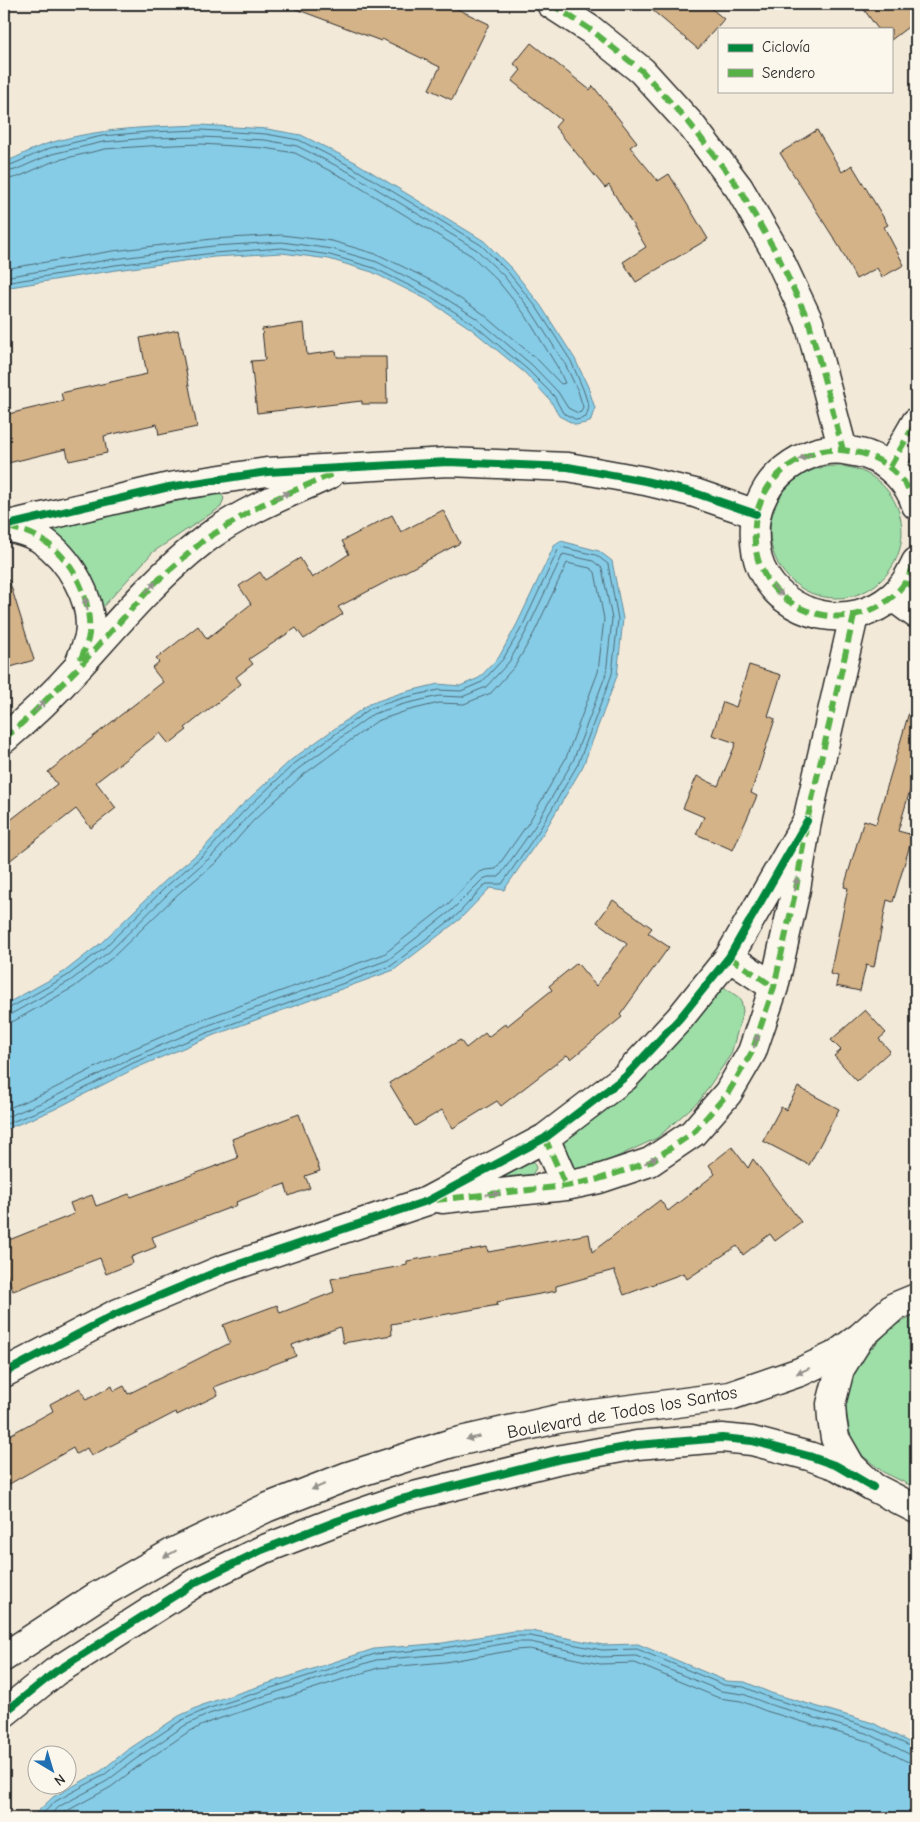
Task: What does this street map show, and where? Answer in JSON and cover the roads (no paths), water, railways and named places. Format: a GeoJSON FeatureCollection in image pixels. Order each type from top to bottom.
{"type":"FeatureCollection","features":[{"type":"Feature","properties":{"kind":"street"},"geometry":{"type":"LineString","coordinates":[[551,4],[591,30],[642,71],[691,125],[739,188],[777,254],[809,322],[843,450]]}},
{"type":"Feature","properties":{"kind":"street"},"geometry":{"type":"LineString","coordinates":[[890,468],[916,422]]}},
{"type":"Feature","properties":{"kind":"street"},"geometry":{"type":"LineString","coordinates":[[916,503],[905,483],[890,468],[868,455],[843,450],[819,451],[798,460],[778,474],[764,492],[756,514],[754,542],[761,569],[777,592],[799,608],[826,617],[854,616],[874,609],[908,582],[916,614]]}},
{"type":"Feature","properties":{"kind":"street"},"geometry":{"type":"LineString","coordinates":[[5,526],[169,487],[267,472],[448,462],[568,467],[645,481],[695,493],[756,514]]}},
{"type":"Feature","properties":{"kind":"street"},"geometry":{"type":"LineString","coordinates":[[4,739],[78,668],[156,582],[204,540],[261,505],[344,468]]}},
{"type":"Feature","properties":{"kind":"street"},"geometry":{"type":"LineString","coordinates":[[5,526],[38,537],[56,550],[69,566],[83,590],[88,615],[89,636],[78,668]]}},
{"type":"Feature","properties":{"kind":"street"},"geometry":{"type":"LineString","coordinates":[[427,1201],[566,1186],[599,1179],[650,1162],[693,1132],[728,1093],[752,1052],[774,986],[796,889],[807,821],[854,616]]}},
{"type":"Feature","properties":{"kind":"street"},"geometry":{"type":"LineString","coordinates":[[4,1373],[116,1314],[221,1270],[427,1201],[545,1138],[625,1077],[680,1018],[729,957],[807,821]]}},
{"type":"Feature","properties":{"kind":"street"},"geometry":{"type":"LineString","coordinates":[[729,957],[774,986]]}},
{"type":"Feature","properties":{"kind":"street"},"geometry":{"type":"LineString","coordinates":[[545,1138],[566,1186]]}},
{"type":"Feature","properties":{"kind":"street"},"geometry":{"type":"LineString","coordinates":[[916,1283],[905,1303],[860,1337],[840,1369],[832,1404],[832,1420],[836,1438],[851,1466],[873,1487],[916,1508]]}},
{"type":"Feature","properties":{"kind":"street","name":"Boulevard de Todos los Santos"},"geometry":{"type":"LineString","coordinates":[[4,1657],[97,1596],[172,1553],[266,1508],[348,1476],[452,1443],[562,1418],[730,1396],[800,1372],[834,1356],[860,1337]]}},
{"type":"Feature","properties":{"kind":"street","name":"Boulevard de Todos los Santos"},"geometry":{"type":"LineString","coordinates":[[4,1713],[56,1672],[198,1581],[262,1550],[398,1500],[558,1460],[637,1445],[722,1438],[752,1441],[809,1456],[837,1466],[873,1487]]}},
{"type":"Feature","properties":{"kind":"water"},"geometry":{"type":"Polygon","coordinates":[[[201,125],[267,129],[301,135],[355,162],[484,241],[512,269],[541,306],[575,359],[595,408],[590,422],[576,425],[559,416],[550,400],[525,373],[470,328],[426,299],[372,272],[329,259],[282,253],[214,257],[4,288],[4,162],[44,145],[88,134],[125,129],[201,125]]]}},
{"type":"Feature","properties":{"kind":"water"},"geometry":{"type":"Polygon","coordinates":[[[561,541],[599,551],[612,561],[623,619],[617,676],[583,766],[544,832],[504,890],[490,888],[460,919],[394,970],[214,1035],[136,1068],[53,1110],[4,1130],[4,1005],[64,972],[101,943],[165,881],[204,848],[239,808],[291,760],[369,704],[401,693],[438,684],[460,686],[479,678],[499,657],[554,546],[561,541]]]}},
{"type":"Feature","properties":{"kind":"water"},"geometry":{"type":"Polygon","coordinates":[[[513,1631],[531,1631],[603,1645],[638,1644],[726,1681],[745,1682],[771,1693],[873,1723],[916,1746],[916,1818],[31,1818],[59,1794],[78,1794],[78,1783],[101,1771],[126,1751],[179,1716],[205,1704],[374,1649],[443,1643],[513,1631]]]}}]}
